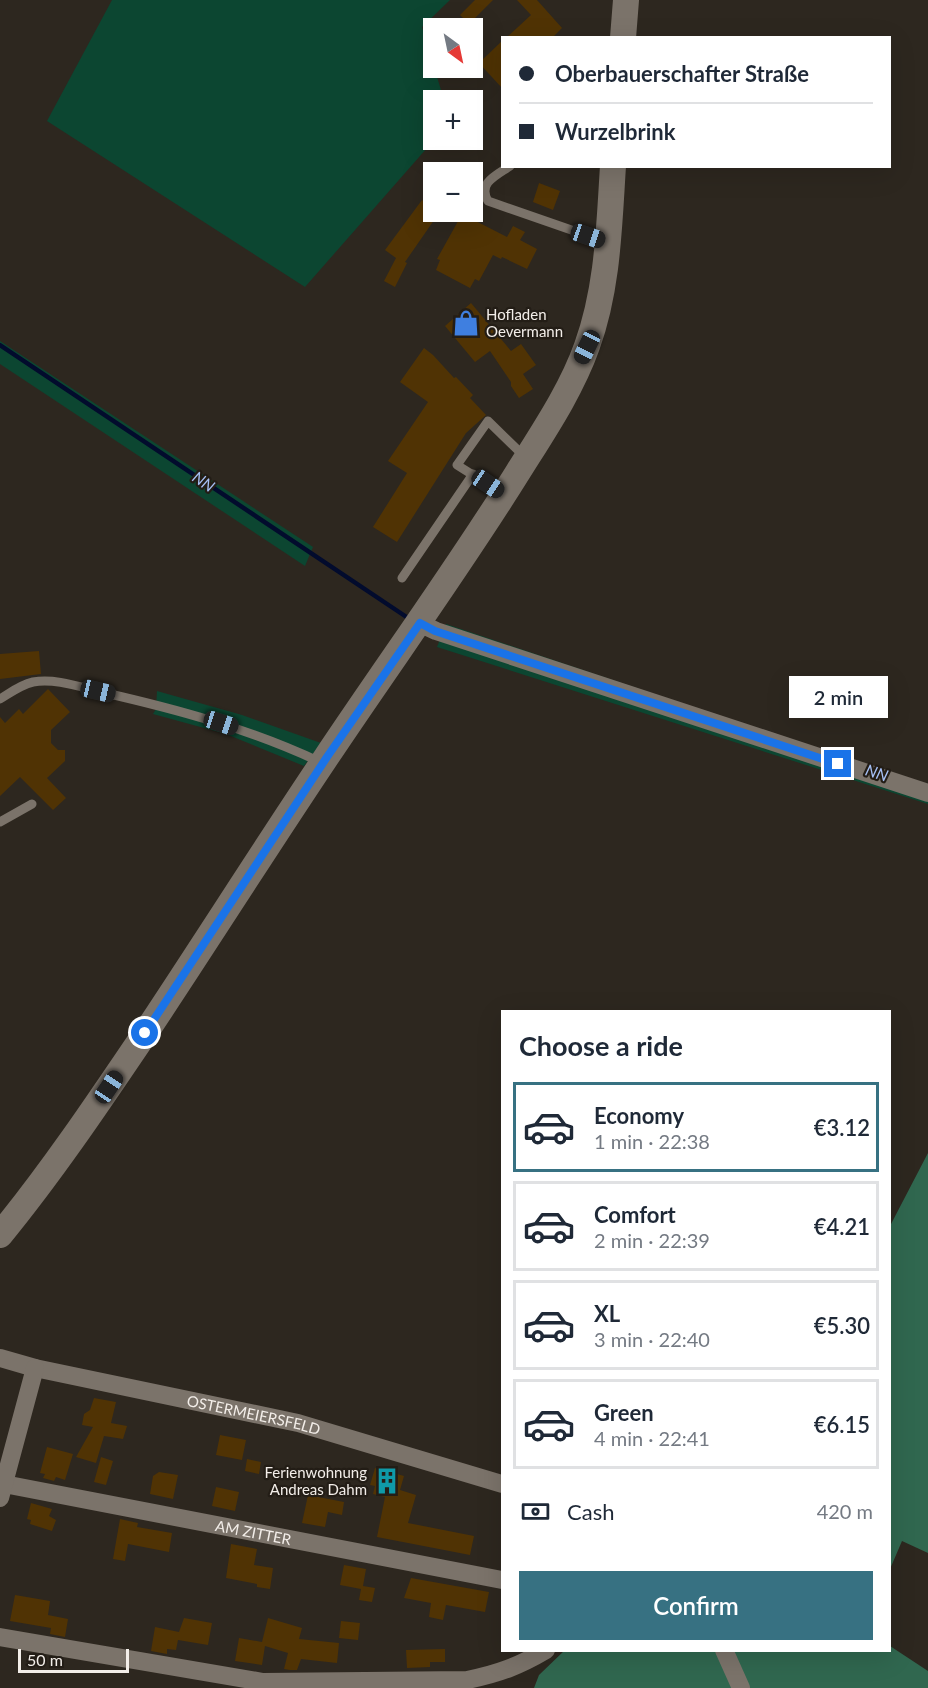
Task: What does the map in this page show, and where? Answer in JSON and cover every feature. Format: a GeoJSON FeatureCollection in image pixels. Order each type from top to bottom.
{"type":"FeatureCollection","features":[{"type":"Feature","properties":{"kind":"main road"},"geometry":{"type":"LineString","coordinates":[[622,36],[626,0]]}},
{"type":"Feature","properties":{"kind":"main road"},"geometry":{"type":"LineString","coordinates":[[0,1235],[87,1119],[322,763],[420,623],[557,410],[587,347],[600,303],[608,243],[609,168]]}},
{"type":"Feature","properties":{"kind":"street"},"geometry":{"type":"LineString","coordinates":[[420,623],[435,631],[928,793]]}},
{"type":"Feature","properties":{"kind":"street","name":"OSTERMEIERSFELD"},"geometry":{"type":"LineString","coordinates":[[0,1358],[35,1368],[298,1424],[501,1484]]}},
{"type":"Feature","properties":{"kind":"street"},"geometry":{"type":"LineString","coordinates":[[2,1491],[35,1368]]}},
{"type":"Feature","properties":{"kind":"street","name":"AM ZITTER"},"geometry":{"type":"LineString","coordinates":[[2,1491],[501,1580]]}},
{"type":"Feature","properties":{"kind":"street"},"geometry":{"type":"LineString","coordinates":[[0,1637],[263,1682],[467,1680],[496,1674],[525,1663],[543,1652]]}},
{"type":"Feature","properties":{"kind":"street"},"geometry":{"type":"LineString","coordinates":[[725,1652],[741,1688]]}},
{"type":"Feature","properties":{"kind":"lane"},"geometry":{"type":"LineString","coordinates":[[507,168],[488,181],[485,196],[488,201],[608,243]]}},
{"type":"Feature","properties":{"kind":"lane"},"geometry":{"type":"LineString","coordinates":[[504,495],[457,465],[488,421],[526,459]]}},
{"type":"Feature","properties":{"kind":"lane"},"geometry":{"type":"LineString","coordinates":[[402,578],[472,474]]}},
{"type":"Feature","properties":{"kind":"lane"},"geometry":{"type":"LineString","coordinates":[[0,699],[18,687],[34,682],[58,682],[205,718],[253,734],[322,763]]}},
{"type":"Feature","properties":{"kind":"lane"},"geometry":{"type":"LineString","coordinates":[[0,822],[32,804]]}},
{"type":"Feature","properties":{"kind":"green space"},"geometry":{"type":"Polygon","coordinates":[[[112,0],[450,0],[431,18],[423,18],[423,78],[437,78],[441,90],[423,90],[423,150],[425,150],[305,287],[47,121],[112,0]]]}},
{"type":"Feature","properties":{"kind":"green space"},"geometry":{"type":"Polygon","coordinates":[[[0,341],[313,547],[305,566],[0,364],[0,341]]]}},
{"type":"Feature","properties":{"kind":"green space"},"geometry":{"type":"Polygon","coordinates":[[[446,624],[928,786],[928,804],[437,647],[446,624]]]}},
{"type":"Feature","properties":{"kind":"green space"},"geometry":{"type":"Polygon","coordinates":[[[157,691],[242,715],[321,743],[304,766],[226,734],[153,714],[156,709],[157,691]]]}},
{"type":"Feature","properties":{"kind":"green space"},"geometry":{"type":"Polygon","coordinates":[[[928,1153],[928,1553],[902,1541],[891,1567],[891,1224],[928,1153]]]}},
{"type":"Feature","properties":{"kind":"green space"},"geometry":{"type":"Polygon","coordinates":[[[891,1647],[928,1671],[928,1688],[534,1688],[539,1675],[563,1652],[891,1652],[891,1647]]]}},
{"type":"Feature","properties":{"kind":"building"},"geometry":{"type":"Polygon","coordinates":[[[475,0],[493,0],[475,18],[463,18],[460,15],[475,0]]]}},
{"type":"Feature","properties":{"kind":"building"},"geometry":{"type":"Polygon","coordinates":[[[517,0],[537,0],[562,28],[554,36],[508,36],[531,15],[517,0]]]}},
{"type":"Feature","properties":{"kind":"building"},"geometry":{"type":"Polygon","coordinates":[[[501,42],[501,87],[483,67],[483,59],[501,42]]]}},
{"type":"Feature","properties":{"kind":"building"},"geometry":{"type":"Polygon","coordinates":[[[539,183],[560,191],[553,210],[533,202],[539,183]]]}},
{"type":"Feature","properties":{"kind":"building"},"geometry":{"type":"Polygon","coordinates":[[[423,201],[423,222],[433,222],[405,262],[407,263],[395,287],[384,281],[396,258],[385,250],[423,201]]]}},
{"type":"Feature","properties":{"kind":"building"},"geometry":{"type":"Polygon","coordinates":[[[458,222],[478,222],[507,237],[513,226],[525,232],[520,240],[537,249],[527,269],[493,255],[479,281],[475,279],[470,288],[436,270],[440,260],[437,259],[458,222]]]}},
{"type":"Feature","properties":{"kind":"building"},"geometry":{"type":"Polygon","coordinates":[[[471,303],[511,351],[521,344],[536,365],[523,374],[533,389],[519,398],[490,351],[475,362],[445,326],[471,303]]]}},
{"type":"Feature","properties":{"kind":"building"},"geometry":{"type":"Polygon","coordinates":[[[424,348],[473,395],[470,398],[486,415],[466,433],[397,542],[373,527],[407,473],[388,461],[428,402],[400,382],[424,348]]]}},
{"type":"Feature","properties":{"kind":"building"},"geometry":{"type":"Polygon","coordinates":[[[39,651],[41,674],[0,679],[0,654],[39,651]]]}},
{"type":"Feature","properties":{"kind":"building"},"geometry":{"type":"Polygon","coordinates":[[[48,689],[70,712],[51,730],[51,743],[58,750],[65,750],[65,761],[47,778],[66,798],[53,810],[20,777],[0,796],[0,717],[5,723],[19,709],[23,714],[48,689]]]}},
{"type":"Feature","properties":{"kind":"building"},"geometry":{"type":"Polygon","coordinates":[[[94,1398],[116,1402],[111,1423],[127,1426],[123,1439],[104,1436],[96,1463],[76,1457],[93,1427],[82,1425],[84,1414],[90,1410],[94,1398]]]}},
{"type":"Feature","properties":{"kind":"building"},"geometry":{"type":"Polygon","coordinates":[[[220,1435],[246,1440],[242,1460],[216,1455],[220,1435]]]}},
{"type":"Feature","properties":{"kind":"building"},"geometry":{"type":"Polygon","coordinates":[[[47,1447],[73,1454],[65,1480],[56,1477],[54,1481],[43,1478],[45,1474],[40,1473],[47,1447]]]}},
{"type":"Feature","properties":{"kind":"building"},"geometry":{"type":"Polygon","coordinates":[[[101,1457],[113,1461],[106,1485],[94,1482],[101,1457]]]}},
{"type":"Feature","properties":{"kind":"building"},"geometry":{"type":"Polygon","coordinates":[[[247,1459],[261,1462],[259,1474],[245,1471],[247,1459]]]}},
{"type":"Feature","properties":{"kind":"building"},"geometry":{"type":"Polygon","coordinates":[[[375,1468],[404,1476],[400,1490],[416,1495],[408,1523],[474,1536],[470,1555],[377,1537],[385,1497],[373,1494],[375,1486],[370,1485],[375,1468]]]}},
{"type":"Feature","properties":{"kind":"building"},"geometry":{"type":"Polygon","coordinates":[[[159,1472],[178,1475],[173,1499],[150,1494],[153,1476],[159,1472]]]}},
{"type":"Feature","properties":{"kind":"building"},"geometry":{"type":"Polygon","coordinates":[[[216,1487],[239,1492],[235,1511],[212,1506],[216,1487]]]}},
{"type":"Feature","properties":{"kind":"building"},"geometry":{"type":"Polygon","coordinates":[[[308,1495],[344,1502],[342,1515],[328,1512],[325,1527],[302,1523],[308,1495]]]}},
{"type":"Feature","properties":{"kind":"building"},"geometry":{"type":"Polygon","coordinates":[[[31,1503],[52,1509],[49,1516],[56,1520],[52,1531],[30,1524],[31,1520],[27,1519],[31,1503]]]}},
{"type":"Feature","properties":{"kind":"building"},"geometry":{"type":"Polygon","coordinates":[[[120,1519],[138,1523],[137,1527],[172,1533],[169,1552],[128,1544],[125,1561],[113,1559],[120,1519]]]}},
{"type":"Feature","properties":{"kind":"building"},"geometry":{"type":"Polygon","coordinates":[[[231,1544],[257,1549],[254,1565],[273,1568],[270,1589],[226,1578],[231,1544]]]}},
{"type":"Feature","properties":{"kind":"building"},"geometry":{"type":"Polygon","coordinates":[[[344,1565],[366,1569],[363,1586],[375,1588],[372,1602],[359,1600],[361,1589],[340,1585],[344,1565]]]}},
{"type":"Feature","properties":{"kind":"building"},"geometry":{"type":"Polygon","coordinates":[[[411,1578],[489,1592],[485,1612],[446,1605],[443,1620],[429,1617],[431,1603],[404,1598],[411,1578]]]}},
{"type":"Feature","properties":{"kind":"building"},"geometry":{"type":"Polygon","coordinates":[[[15,1595],[50,1601],[48,1615],[68,1619],[65,1637],[50,1634],[51,1628],[10,1621],[15,1595]]]}},
{"type":"Feature","properties":{"kind":"building"},"geometry":{"type":"Polygon","coordinates":[[[184,1618],[212,1623],[208,1645],[178,1640],[176,1650],[167,1649],[167,1654],[151,1651],[155,1627],[179,1632],[184,1618]]]}},
{"type":"Feature","properties":{"kind":"building"},"geometry":{"type":"Polygon","coordinates":[[[268,1618],[302,1628],[299,1639],[339,1643],[337,1663],[301,1659],[297,1670],[284,1669],[288,1653],[265,1646],[262,1665],[235,1661],[239,1638],[262,1642],[268,1618]]]}},
{"type":"Feature","properties":{"kind":"building"},"geometry":{"type":"Polygon","coordinates":[[[341,1621],[360,1623],[358,1640],[339,1638],[341,1621]]]}},
{"type":"Feature","properties":{"kind":"building"},"geometry":{"type":"Polygon","coordinates":[[[445,1649],[445,1662],[430,1662],[430,1667],[407,1668],[406,1650],[445,1649]]]}},
{"type":"Feature","properties":{"kind":"waterway","name":"NN"},"geometry":{"type":"LineString","coordinates":[[0,345],[408,618]]}},
{"type":"Feature","properties":{"kind":"place","name":"Hofladen Oevermann"},"geometry":{"type":"Point","coordinates":[466,323]}},
{"type":"Feature","properties":{"kind":"place","name":"Ferienwohnung Andreas Dahm"},"geometry":{"type":"Point","coordinates":[387,1481]}},
{"type":"Feature","properties":{"kind":"route"},"geometry":{"type":"LineString","coordinates":[[145,1033],[327,757],[420,623],[435,631],[838,764]]}}]}
